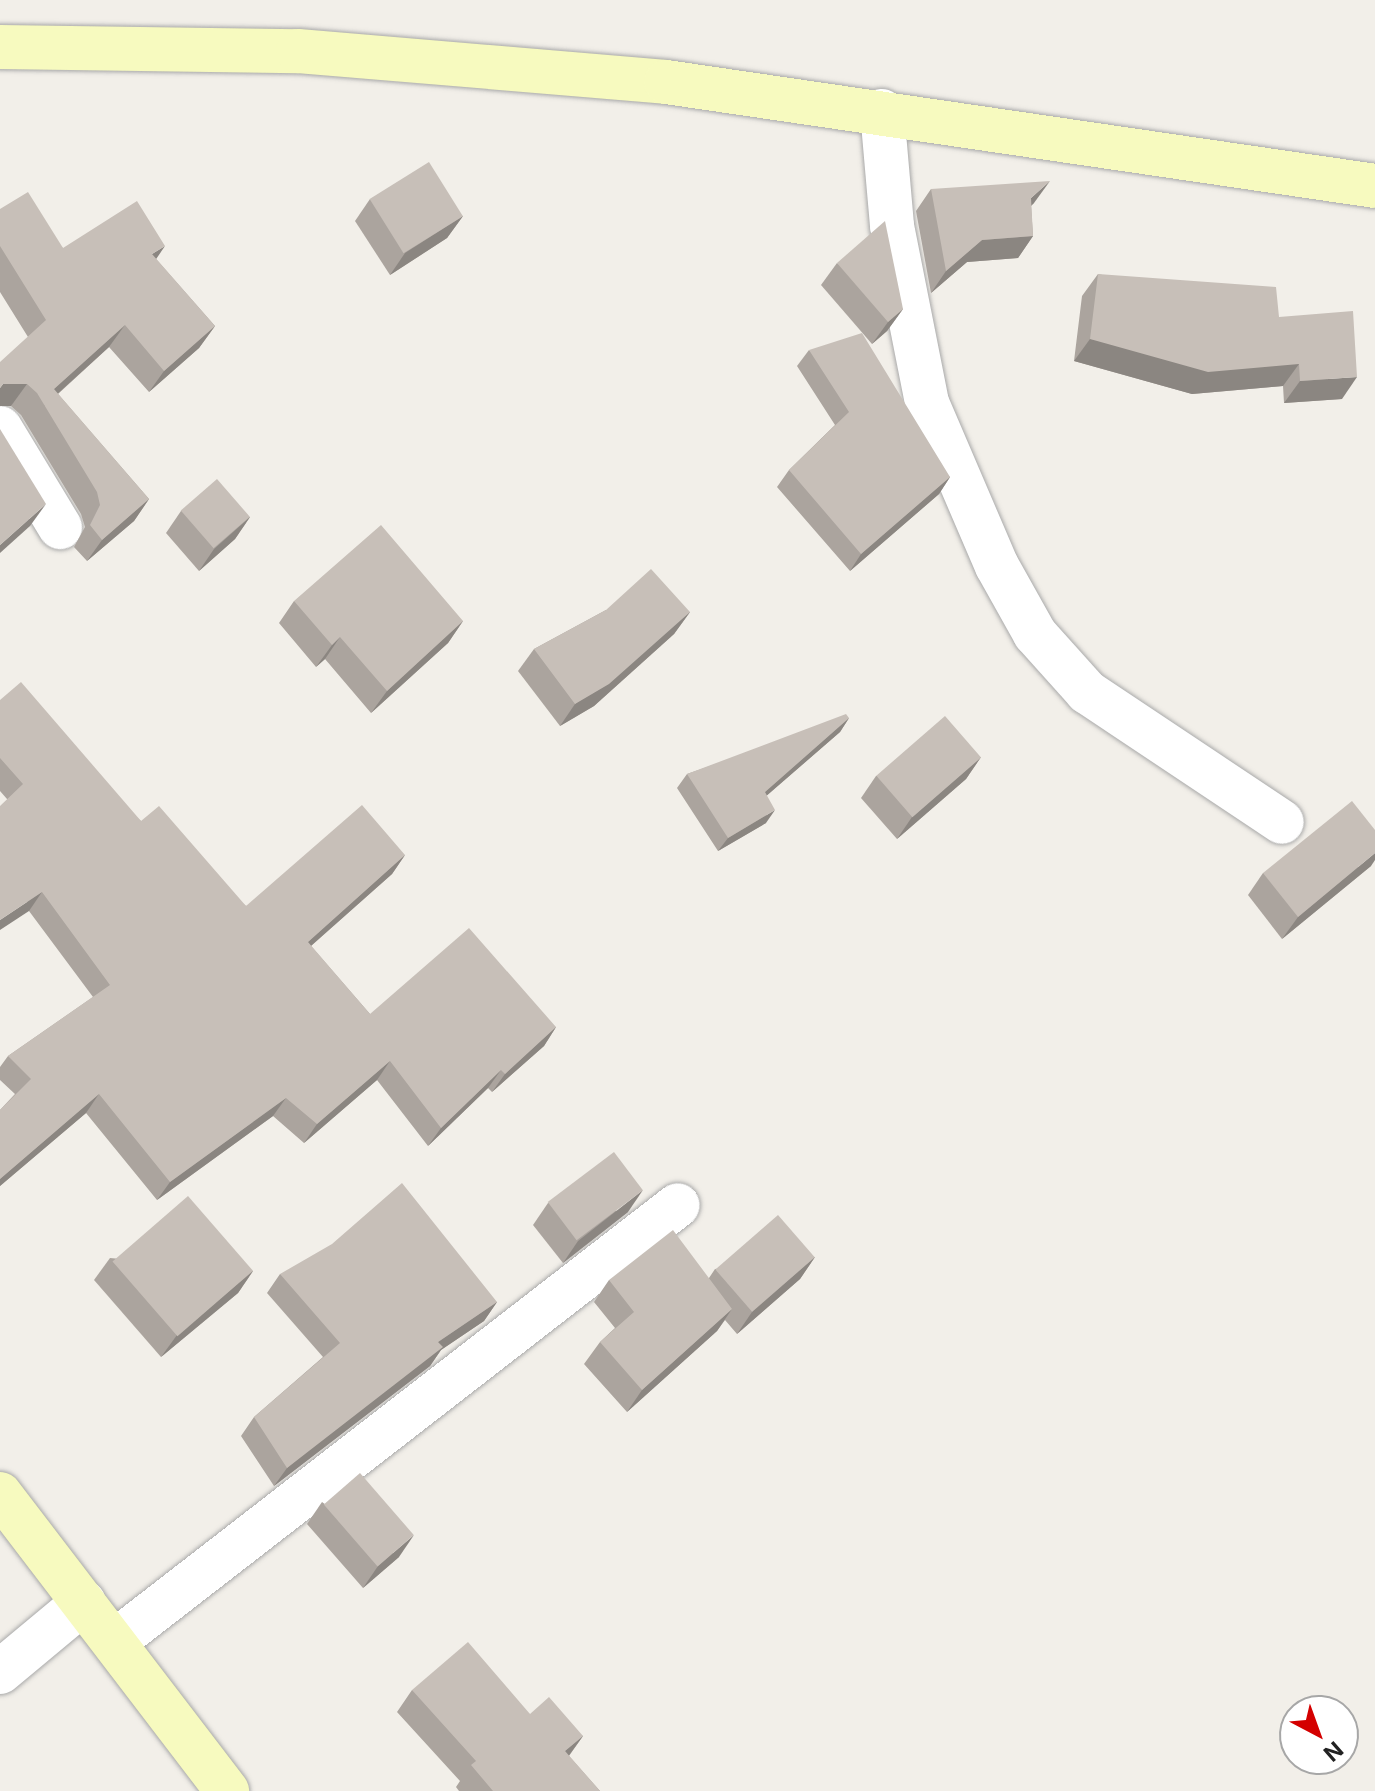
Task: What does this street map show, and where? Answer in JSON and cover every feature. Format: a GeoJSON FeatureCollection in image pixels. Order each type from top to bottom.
{"type":"FeatureCollection","features":[{"type":"Feature","properties":{"kind":"street"},"geometry":{"type":"LineString","coordinates":[[0,47],[298,51],[666,82],[882,111],[1375,186]]}},
{"type":"Feature","properties":{"kind":"street"},"geometry":{"type":"LineString","coordinates":[[882,111],[892,226],[927,403],[997,566],[1028,621],[1087,692],[1282,822]]}},
{"type":"Feature","properties":{"kind":"street"},"geometry":{"type":"LineString","coordinates":[[0,428],[60,527]]}},
{"type":"Feature","properties":{"kind":"street"},"geometry":{"type":"LineString","coordinates":[[114,1642],[678,1205]]}},
{"type":"Feature","properties":{"kind":"street"},"geometry":{"type":"LineString","coordinates":[[0,1494],[227,1791]]}},
{"type":"Feature","properties":{"kind":"street"},"geometry":{"type":"LineString","coordinates":[[0,1672],[84,1602]]}},
{"type":"Feature","properties":{"kind":"building"},"geometry":{"type":"Polygon","coordinates":[[[429,162],[463,216],[404,253],[370,199],[429,162]]]}},
{"type":"Feature","properties":{"kind":"building"},"geometry":{"type":"Polygon","coordinates":[[[1050,181],[1031,198],[1033,236],[982,240],[946,271],[931,189],[1050,181]]]}},
{"type":"Feature","properties":{"kind":"building"},"geometry":{"type":"Polygon","coordinates":[[[28,192],[63,248],[137,201],[165,246],[152,254],[215,326],[164,371],[125,325],[54,389],[149,499],[102,540],[90,525],[100,505],[97,492],[37,393],[27,384],[3,384],[0,388],[0,362],[46,320],[0,246],[0,209],[28,192]]]}},
{"type":"Feature","properties":{"kind":"building"},"geometry":{"type":"Polygon","coordinates":[[[885,221],[903,309],[888,322],[837,263],[885,221]]]}},
{"type":"Feature","properties":{"kind":"building"},"geometry":{"type":"Polygon","coordinates":[[[1098,274],[1276,287],[1279,317],[1353,311],[1357,377],[1300,381],[1299,364],[1208,372],[1090,339],[1098,274]]]}},
{"type":"Feature","properties":{"kind":"building"},"geometry":{"type":"Polygon","coordinates":[[[862,333],[950,477],[861,554],[789,470],[849,412],[809,350],[862,333]]]}},
{"type":"Feature","properties":{"kind":"building"},"geometry":{"type":"Polygon","coordinates":[[[0,429],[46,504],[0,545],[0,429]]]}},
{"type":"Feature","properties":{"kind":"building"},"geometry":{"type":"Polygon","coordinates":[[[217,479],[250,517],[214,548],[181,510],[217,479]]]}},
{"type":"Feature","properties":{"kind":"building"},"geometry":{"type":"Polygon","coordinates":[[[381,525],[463,621],[387,691],[340,637],[332,645],[294,601],[381,525]]]}},
{"type":"Feature","properties":{"kind":"building"},"geometry":{"type":"Polygon","coordinates":[[[651,569],[690,612],[609,684],[575,704],[534,649],[606,610],[651,569]]]}},
{"type":"Feature","properties":{"kind":"building"},"geometry":{"type":"Polygon","coordinates":[[[21,682],[141,821],[159,806],[246,906],[362,805],[405,855],[308,942],[370,1014],[469,928],[556,1027],[505,1074],[501,1070],[441,1128],[390,1061],[317,1124],[286,1098],[170,1182],[99,1094],[0,1179],[0,1110],[31,1079],[8,1056],[110,985],[42,892],[0,920],[0,806],[23,784],[0,758],[0,700],[21,682]]]}},
{"type":"Feature","properties":{"kind":"building"},"geometry":{"type":"Polygon","coordinates":[[[846,714],[849,718],[765,792],[775,810],[728,838],[687,774],[846,714]]]}},
{"type":"Feature","properties":{"kind":"building"},"geometry":{"type":"Polygon","coordinates":[[[945,716],[981,758],[912,817],[876,776],[945,716]]]}},
{"type":"Feature","properties":{"kind":"building"},"geometry":{"type":"Polygon","coordinates":[[[1352,801],[1375,830],[1375,853],[1298,917],[1263,873],[1352,801]]]}},
{"type":"Feature","properties":{"kind":"building"},"geometry":{"type":"Polygon","coordinates":[[[614,1152],[643,1190],[577,1240],[548,1202],[614,1152]]]}},
{"type":"Feature","properties":{"kind":"building"},"geometry":{"type":"Polygon","coordinates":[[[402,1183],[497,1302],[438,1342],[443,1347],[287,1468],[254,1417],[340,1343],[280,1274],[332,1244],[402,1183]]]}},
{"type":"Feature","properties":{"kind":"building"},"geometry":{"type":"Polygon","coordinates":[[[188,1196],[253,1271],[177,1336],[113,1262],[188,1196]]]}},
{"type":"Feature","properties":{"kind":"building"},"geometry":{"type":"Polygon","coordinates":[[[778,1215],[815,1257],[752,1312],[715,1269],[778,1215]]]}},
{"type":"Feature","properties":{"kind":"building"},"geometry":{"type":"Polygon","coordinates":[[[673,1230],[732,1309],[642,1390],[600,1342],[634,1312],[609,1280],[673,1230]]]}},
{"type":"Feature","properties":{"kind":"building"},"geometry":{"type":"Polygon","coordinates":[[[360,1473],[414,1535],[378,1566],[324,1504],[360,1473]]]}},
{"type":"Feature","properties":{"kind":"building"},"geometry":{"type":"Polygon","coordinates":[[[468,1642],[530,1714],[549,1697],[583,1736],[565,1751],[600,1791],[493,1791],[471,1765],[476,1761],[412,1690],[468,1642]]]}}]}
